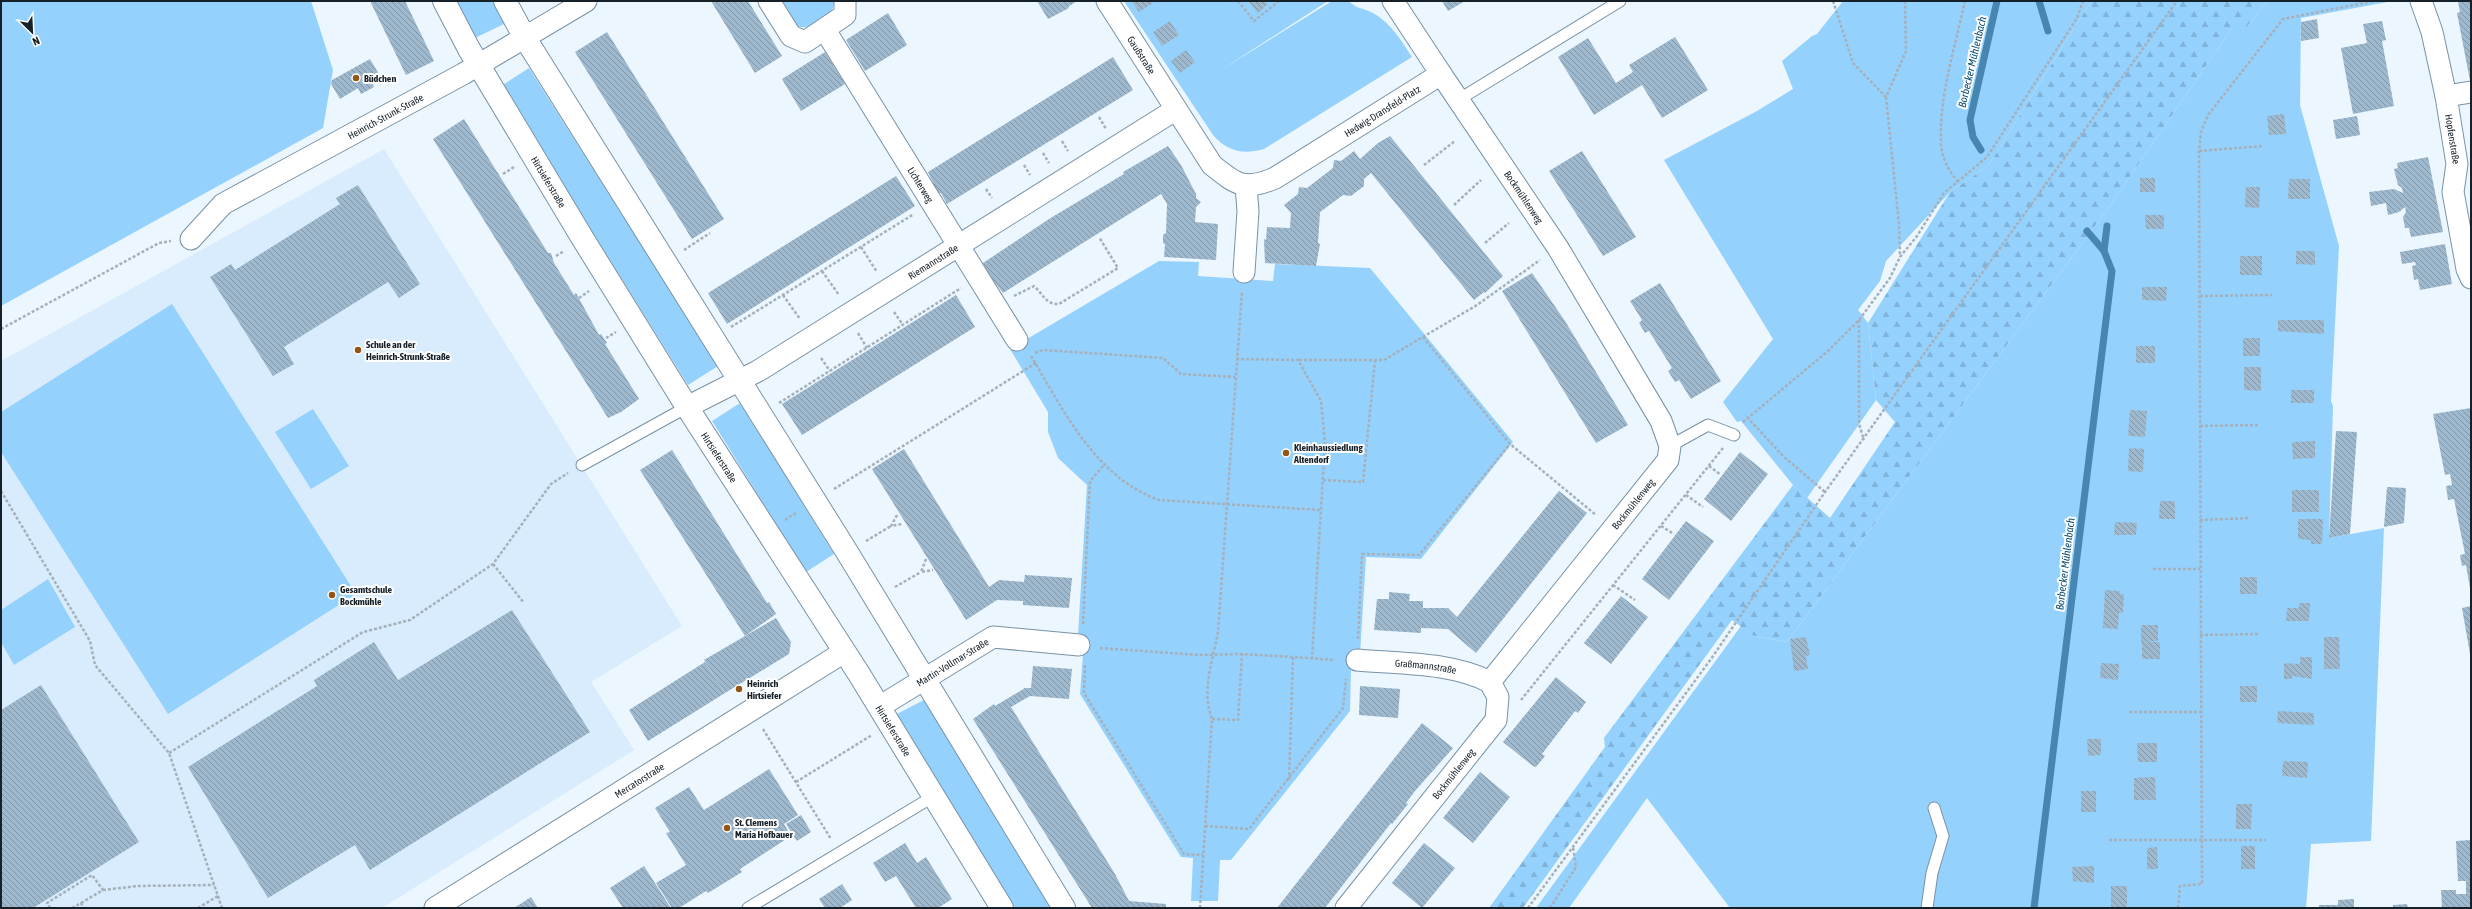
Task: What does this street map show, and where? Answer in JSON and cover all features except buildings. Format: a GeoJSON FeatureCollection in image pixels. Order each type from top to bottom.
{"type":"FeatureCollection","features":[{"type":"Feature","properties":{"kind":"main road","name":"Hirtsieferstraße"},"geometry":{"type":"LineString","coordinates":[[444,1],[478,65],[687,407],[844,652],[1002,908]]}},
{"type":"Feature","properties":{"kind":"main road"},"geometry":{"type":"LineString","coordinates":[[505,1],[525,38],[847,552],[1064,908]]}},
{"type":"Feature","properties":{"kind":"street","name":"Heinrich-Strunk-Straße"},"geometry":{"type":"LineString","coordinates":[[191,239],[223,204],[478,65],[586,1]]}},
{"type":"Feature","properties":{"kind":"street"},"geometry":{"type":"LineString","coordinates":[[769,1],[791,36],[805,42],[845,16],[845,1]]}},
{"type":"Feature","properties":{"kind":"street","name":"Gaußstraße"},"geometry":{"type":"LineString","coordinates":[[1107,1],[1175,110]]}},
{"type":"Feature","properties":{"kind":"street"},"geometry":{"type":"LineString","coordinates":[[1393,1],[1441,74]]}},
{"type":"Feature","properties":{"kind":"street","name":"Hopfenstraße"},"geometry":{"type":"LineString","coordinates":[[2421,1],[2432,32],[2446,96],[2457,164],[2454,192],[2464,220],[2471,278]]}},
{"type":"Feature","properties":{"kind":"street","name":"Lichterweg"},"geometry":{"type":"LineString","coordinates":[[825,30],[994,304],[1024,347]]}},
{"type":"Feature","properties":{"kind":"street","name":"Bockmühlenweg"},"geometry":{"type":"LineString","coordinates":[[1441,74],[1558,248],[1661,421],[1670,446],[1668,460],[1490,682]]}},
{"type":"Feature","properties":{"kind":"street","name":"Hedwig-Dransfeld-Platz"},"geometry":{"type":"LineString","coordinates":[[1246,186],[1275,178],[1441,74]]}},
{"type":"Feature","properties":{"kind":"street"},"geometry":{"type":"LineString","coordinates":[[2446,96],[2471,92]]}},
{"type":"Feature","properties":{"kind":"street"},"geometry":{"type":"LineString","coordinates":[[1175,110],[1212,165],[1235,183],[1246,186],[1248,211],[1244,272]]}},
{"type":"Feature","properties":{"kind":"street","name":"Riemannstraße"},"geometry":{"type":"LineString","coordinates":[[687,407],[758,371],[1175,110]]}},
{"type":"Feature","properties":{"kind":"street","name":"Martin-Vollmar-Straße"},"geometry":{"type":"LineString","coordinates":[[884,716],[925,680],[993,637],[1082,646]]}},
{"type":"Feature","properties":{"kind":"street","name":"Mercatorstraße"},"geometry":{"type":"LineString","coordinates":[[435,908],[753,711],[844,652]]}},
{"type":"Feature","properties":{"kind":"street","name":"Graßmannstraße"},"geometry":{"type":"LineString","coordinates":[[1358,660],[1447,667],[1472,673],[1490,682]]}},
{"type":"Feature","properties":{"kind":"street"},"geometry":{"type":"LineString","coordinates":[[1490,682],[1498,697],[1496,720]]}},
{"type":"Feature","properties":{"kind":"street","name":"Bockmühlenweg"},"geometry":{"type":"LineString","coordinates":[[1346,908],[1496,720]]}},
{"type":"Feature","properties":{"kind":"lane"},"geometry":{"type":"LineString","coordinates":[[1458,100],[1620,1]]}},
{"type":"Feature","properties":{"kind":"lane"},"geometry":{"type":"LineString","coordinates":[[582,465],[687,407]]}},
{"type":"Feature","properties":{"kind":"lane"},"geometry":{"type":"LineString","coordinates":[[1670,446],[1708,425],[1734,435]]}},
{"type":"Feature","properties":{"kind":"lane"},"geometry":{"type":"LineString","coordinates":[[748,908],[934,796]]}},
{"type":"Feature","properties":{"kind":"lane"},"geometry":{"type":"LineString","coordinates":[[1927,908],[1932,873],[1943,836],[1934,808]]}},
{"type":"Feature","properties":{"kind":"path"},"geometry":{"type":"LineString","coordinates":[[1238,1],[1254,21],[1279,1]]}},
{"type":"Feature","properties":{"kind":"path"},"geometry":{"type":"LineString","coordinates":[[1833,1],[1853,63],[1886,97]]}},
{"type":"Feature","properties":{"kind":"path"},"geometry":{"type":"LineString","coordinates":[[1900,258],[1900,224],[1886,97],[1906,51],[1905,1]]}},
{"type":"Feature","properties":{"kind":"path"},"geometry":{"type":"LineString","coordinates":[[1958,182],[1948,171],[1941,144],[1944,99],[1964,1]]}},
{"type":"Feature","properties":{"kind":"path"},"geometry":{"type":"LineString","coordinates":[[1496,720],[1517,704],[1747,417],[1828,351],[1859,320],[1890,278],[1900,258],[1917,236],[1944,193],[1987,157],[2077,18],[2083,1]]}},
{"type":"Feature","properties":{"kind":"path"},"geometry":{"type":"LineString","coordinates":[[1528,908],[1710,659],[1825,492],[1864,440],[2177,1]]}},
{"type":"Feature","properties":{"kind":"path"},"geometry":{"type":"LineString","coordinates":[[2178,908],[2180,886],[2202,884],[2199,151],[2201,132],[2208,115],[2283,19],[2374,1]]}},
{"type":"Feature","properties":{"kind":"path"},"geometry":{"type":"LineString","coordinates":[[1424,165],[1455,141]]}},
{"type":"Feature","properties":{"kind":"path"},"geometry":{"type":"LineString","coordinates":[[2199,151],[2263,146]]}},
{"type":"Feature","properties":{"kind":"path"},"geometry":{"type":"LineString","coordinates":[[503,174],[519,164]]}},
{"type":"Feature","properties":{"kind":"path"},"geometry":{"type":"LineString","coordinates":[[1454,205],[1482,180]]}},
{"type":"Feature","properties":{"kind":"path"},"geometry":{"type":"LineString","coordinates":[[726,330],[932,204]]}},
{"type":"Feature","properties":{"kind":"path"},"geometry":{"type":"LineString","coordinates":[[1485,243],[1510,223]]}},
{"type":"Feature","properties":{"kind":"path"},"geometry":{"type":"LineString","coordinates":[[665,262],[710,233]]}},
{"type":"Feature","properties":{"kind":"path"},"geometry":{"type":"LineString","coordinates":[[994,304],[1008,296],[1015,296],[1034,286],[1052,304],[1072,298],[1118,268],[1099,237]]}},
{"type":"Feature","properties":{"kind":"path"},"geometry":{"type":"LineString","coordinates":[[1,329],[159,243],[191,239]]}},
{"type":"Feature","properties":{"kind":"path"},"geometry":{"type":"LineString","coordinates":[[862,247],[880,276]]}},
{"type":"Feature","properties":{"kind":"path"},"geometry":{"type":"LineString","coordinates":[[1236,359],[1375,361],[1392,356],[1477,305],[1558,248]]}},
{"type":"Feature","properties":{"kind":"path"},"geometry":{"type":"LineString","coordinates":[[822,271],[842,300]]}},
{"type":"Feature","properties":{"kind":"path"},"geometry":{"type":"LineString","coordinates":[[1200,908],[1212,719],[1209,710],[1208,672],[1214,656],[1218,632],[1234,377],[1244,272]]}},
{"type":"Feature","properties":{"kind":"path"},"geometry":{"type":"LineString","coordinates":[[760,415],[978,277]]}},
{"type":"Feature","properties":{"kind":"path"},"geometry":{"type":"LineString","coordinates":[[579,298],[595,288]]}},
{"type":"Feature","properties":{"kind":"path"},"geometry":{"type":"LineString","coordinates":[[783,295],[803,324]]}},
{"type":"Feature","properties":{"kind":"path"},"geometry":{"type":"LineString","coordinates":[[2200,296],[2272,295]]}},
{"type":"Feature","properties":{"kind":"path"},"geometry":{"type":"LineString","coordinates":[[1859,320],[1859,424],[1864,440]]}},
{"type":"Feature","properties":{"kind":"path"},"geometry":{"type":"LineString","coordinates":[[1423,337],[1510,444],[1614,529]]}},
{"type":"Feature","properties":{"kind":"path"},"geometry":{"type":"LineString","coordinates":[[1024,347],[1043,350],[1163,358],[1181,374],[1234,377]]}},
{"type":"Feature","properties":{"kind":"path"},"geometry":{"type":"LineString","coordinates":[[1298,360],[1321,401],[1325,442],[1312,658]]}},
{"type":"Feature","properties":{"kind":"path"},"geometry":{"type":"LineString","coordinates":[[1323,480],[1363,482],[1375,361]]}},
{"type":"Feature","properties":{"kind":"path"},"geometry":{"type":"LineString","coordinates":[[767,531],[1036,363],[1090,450],[1103,466],[1142,494],[1159,500],[1321,510]]}},
{"type":"Feature","properties":{"kind":"path"},"geometry":{"type":"LineString","coordinates":[[1747,417],[1784,457],[1825,492]]}},
{"type":"Feature","properties":{"kind":"path"},"geometry":{"type":"LineString","coordinates":[[2200,426],[2258,425]]}},
{"type":"Feature","properties":{"kind":"path"},"geometry":{"type":"LineString","coordinates":[[169,753],[363,632],[410,620],[493,564],[551,484],[582,465]]}},
{"type":"Feature","properties":{"kind":"path"},"geometry":{"type":"LineString","coordinates":[[1103,466],[1090,481],[1082,634],[1084,693],[1184,854],[1204,855]]}},
{"type":"Feature","properties":{"kind":"path"},"geometry":{"type":"LineString","coordinates":[[1709,466],[1721,475]]}},
{"type":"Feature","properties":{"kind":"path"},"geometry":{"type":"LineString","coordinates":[[1,491],[90,641],[95,665],[169,753],[222,908]]}},
{"type":"Feature","properties":{"kind":"path"},"geometry":{"type":"LineString","coordinates":[[1686,495],[1703,507]]}},
{"type":"Feature","properties":{"kind":"path"},"geometry":{"type":"LineString","coordinates":[[891,526],[898,515]]}},
{"type":"Feature","properties":{"kind":"path"},"geometry":{"type":"LineString","coordinates":[[2200,520],[2250,518]]}},
{"type":"Feature","properties":{"kind":"path"},"geometry":{"type":"LineString","coordinates":[[847,552],[891,526],[902,524]]}},
{"type":"Feature","properties":{"kind":"path"},"geometry":{"type":"LineString","coordinates":[[1661,526],[1674,534]]}},
{"type":"Feature","properties":{"kind":"path"},"geometry":{"type":"LineString","coordinates":[[921,572],[926,559]]}},
{"type":"Feature","properties":{"kind":"path"},"geometry":{"type":"LineString","coordinates":[[493,564],[524,603]]}},
{"type":"Feature","properties":{"kind":"path"},"geometry":{"type":"LineString","coordinates":[[2153,569],[2200,569]]}},
{"type":"Feature","properties":{"kind":"path"},"geometry":{"type":"LineString","coordinates":[[876,599],[921,572],[933,570]]}},
{"type":"Feature","properties":{"kind":"path"},"geometry":{"type":"LineString","coordinates":[[1613,585],[1635,600]]}},
{"type":"Feature","properties":{"kind":"path"},"geometry":{"type":"LineString","coordinates":[[2200,635],[2260,634]]}},
{"type":"Feature","properties":{"kind":"path"},"geometry":{"type":"LineString","coordinates":[[1082,646],[1214,656],[1242,654],[1358,660]]}},
{"type":"Feature","properties":{"kind":"path"},"geometry":{"type":"LineString","coordinates":[[1212,719],[1238,720],[1242,654]]}},
{"type":"Feature","properties":{"kind":"path"},"geometry":{"type":"LineString","coordinates":[[1288,781],[1294,657]]}},
{"type":"Feature","properties":{"kind":"path"},"geometry":{"type":"LineString","coordinates":[[753,711],[839,853]]}},
{"type":"Feature","properties":{"kind":"path"},"geometry":{"type":"LineString","coordinates":[[2129,712],[2201,712]]}},
{"type":"Feature","properties":{"kind":"path"},"geometry":{"type":"LineString","coordinates":[[796,782],[884,716]]}},
{"type":"Feature","properties":{"kind":"path"},"geometry":{"type":"LineString","coordinates":[[2109,840],[2266,840]]}},
{"type":"Feature","properties":{"kind":"path"},"geometry":{"type":"LineString","coordinates":[[1550,908],[1576,867],[1572,846]]}},
{"type":"Feature","properties":{"kind":"path"},"geometry":{"type":"LineString","coordinates":[[50,908],[47,903],[92,875],[104,890]]}},
{"type":"Feature","properties":{"kind":"path"},"geometry":{"type":"LineString","coordinates":[[72,908],[104,890],[138,886],[214,885]]}},
{"type":"Feature","properties":{"kind":"path"},"geometry":{"type":"LineString","coordinates":[[198,908],[218,896]]}},
{"type":"Feature","properties":{"kind":"path"},"geometry":{"type":"LineString","coordinates":[[81,903],[84,908]]}},
{"type":"Feature","properties":{"kind":"shaded area","name":"Gesamtschule Bockmühle"},"geometry":{"type":"Polygon","coordinates":[[[384,149],[682,626],[591,682],[634,750],[382,908],[1,908],[1,361],[384,149]]]}},
{"type":"Feature","properties":{"kind":"green space"},"geometry":{"type":"Polygon","coordinates":[[[1,1],[311,1],[333,70],[323,128],[1,306],[1,1]]]}},
{"type":"Feature","properties":{"kind":"green space"},"geometry":{"type":"Polygon","coordinates":[[[456,1],[493,1],[504,24],[475,38],[456,1]]]}},
{"type":"Feature","properties":{"kind":"green space"},"geometry":{"type":"Polygon","coordinates":[[[778,1],[834,1],[830,12],[820,22],[806,27],[800,27],[792,23],[778,1]]]}},
{"type":"Feature","properties":{"kind":"green space"},"geometry":{"type":"Polygon","coordinates":[[[1124,1],[1328,1],[1221,70],[1332,1],[1349,1],[1354,6],[1370,11],[1380,17],[1395,32],[1412,57],[1264,149],[1249,152],[1236,150],[1224,145],[1213,135],[1124,1]]]}},
{"type":"Feature","properties":{"kind":"green space"},"geometry":{"type":"Polygon","coordinates":[[[1843,1],[2091,1],[1988,166],[1950,192],[1886,261],[1880,281],[1858,310],[1868,323],[1876,400],[1807,498],[1793,485],[1741,421],[1737,422],[1723,402],[1773,339],[1664,160],[1757,111],[1793,89],[1782,61],[1812,36],[1817,34],[1843,1]]]}},
{"type":"Feature","properties":{"kind":"green space"},"geometry":{"type":"Polygon","coordinates":[[[2091,1],[2267,1],[2246,28],[2232,28],[2109,207],[1787,642],[1754,636],[1732,620],[1523,908],[1489,908],[1605,747],[1604,738],[1793,485],[1830,518],[1895,422],[1876,400],[1868,323],[1950,192],[1988,166],[2091,1]]]}},
{"type":"Feature","properties":{"kind":"green space"},"geometry":{"type":"Polygon","coordinates":[[[2267,1],[2393,1],[2301,18],[2300,105],[2339,246],[2331,401],[2333,406],[2329,538],[2384,528],[2371,841],[2311,844],[2306,908],[1730,908],[1647,798],[1569,908],[1536,908],[1741,626],[1754,636],[1787,642],[2109,207],[2232,28],[2246,28],[2267,1]]]}},
{"type":"Feature","properties":{"kind":"green space"},"geometry":{"type":"Polygon","coordinates":[[[529,68],[718,366],[688,385],[501,86],[529,68]]]}},
{"type":"Feature","properties":{"kind":"green space"},"geometry":{"type":"Polygon","coordinates":[[[1159,261],[1199,262],[1198,276],[1273,281],[1275,264],[1370,268],[1513,442],[1421,559],[1366,557],[1360,654],[1351,669],[1350,711],[1231,860],[1220,860],[1218,901],[1191,901],[1193,858],[1181,857],[1080,694],[1083,654],[1078,635],[1087,485],[1058,458],[1048,432],[1048,412],[1010,349],[1159,261]]]}},
{"type":"Feature","properties":{"kind":"green space"},"geometry":{"type":"Polygon","coordinates":[[[172,304],[356,594],[168,714],[1,452],[1,412],[172,304]]]}},
{"type":"Feature","properties":{"kind":"green space"},"geometry":{"type":"Polygon","coordinates":[[[740,403],[834,554],[806,572],[712,421],[740,403]]]}},
{"type":"Feature","properties":{"kind":"green space"},"geometry":{"type":"Polygon","coordinates":[[[313,409],[349,466],[311,489],[275,432],[313,409]]]}},
{"type":"Feature","properties":{"kind":"green space"},"geometry":{"type":"Polygon","coordinates":[[[48,579],[75,627],[14,665],[1,642],[1,610],[48,579]]]}},
{"type":"Feature","properties":{"kind":"green space"},"geometry":{"type":"Polygon","coordinates":[[[924,700],[1054,908],[1015,908],[895,715],[924,700]]]}},
{"type":"Feature","properties":{"kind":"waterway","name":"Borbecker Mühlenbach"},"geometry":{"type":"LineString","coordinates":[[1981,150],[1973,137],[1970,120],[1997,1]]}},
{"type":"Feature","properties":{"kind":"waterway"},"geometry":{"type":"LineString","coordinates":[[2039,1],[2048,31]]}},
{"type":"Feature","properties":{"kind":"waterway"},"geometry":{"type":"LineString","coordinates":[[2104,251],[2107,226]]}},
{"type":"Feature","properties":{"kind":"waterway","name":"Borbecker Mühlenbach"},"geometry":{"type":"LineString","coordinates":[[2034,908],[2112,271],[2104,251],[2087,231]]}},
{"type":"Feature","properties":{"kind":"place","name":"Büdchen"},"geometry":{"type":"Point","coordinates":[356,78]}},
{"type":"Feature","properties":{"kind":"place","name":"Schule an der Heinrich-Strunk-Straße"},"geometry":{"type":"Point","coordinates":[358,350]}},
{"type":"Feature","properties":{"kind":"place","name":"Kleinhaussiedlung Altendorf"},"geometry":{"type":"Point","coordinates":[1286,453]}},
{"type":"Feature","properties":{"kind":"place","name":"Gesamtschule Bockmühle"},"geometry":{"type":"Point","coordinates":[332,595]}},
{"type":"Feature","properties":{"kind":"place","name":"Heinrich Hirtsiefer"},"geometry":{"type":"Point","coordinates":[739,689]}},
{"type":"Feature","properties":{"kind":"place","name":"St. Clemens Maria Hofbauer"},"geometry":{"type":"Point","coordinates":[727,828]}}]}
